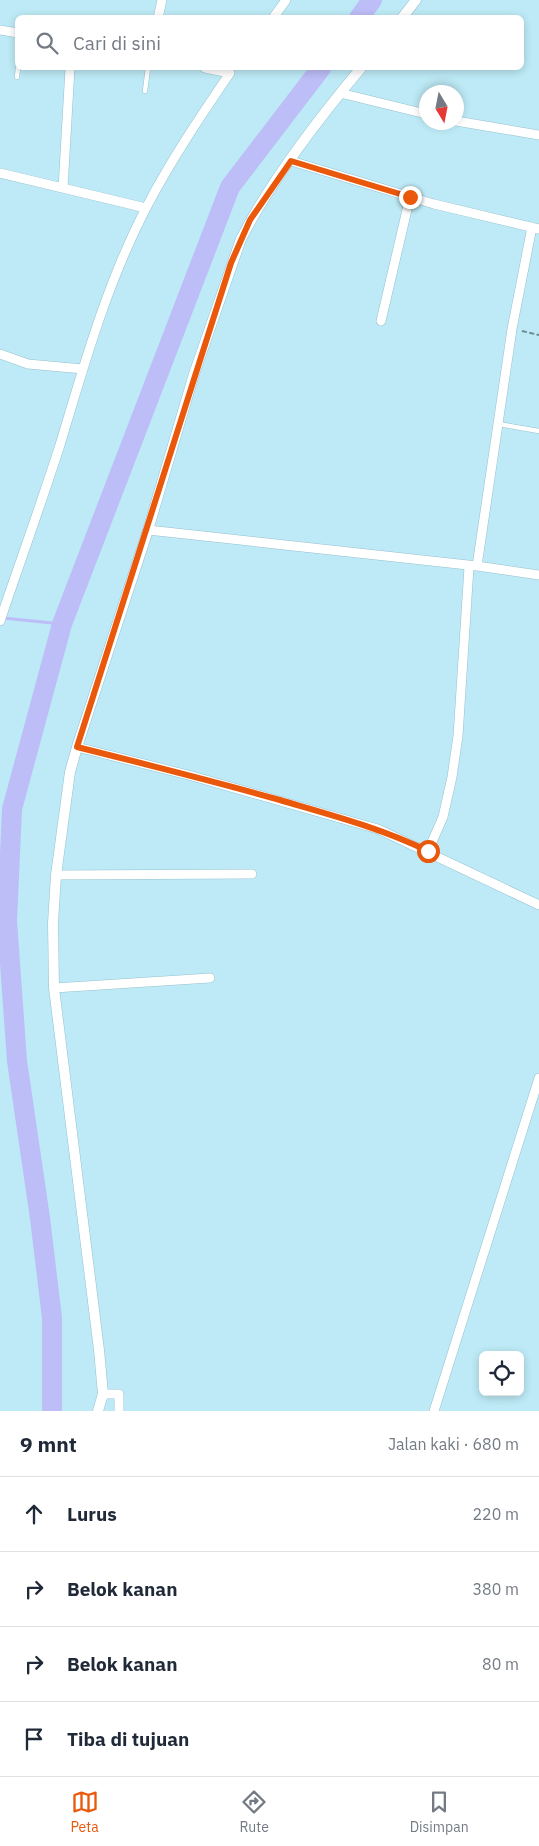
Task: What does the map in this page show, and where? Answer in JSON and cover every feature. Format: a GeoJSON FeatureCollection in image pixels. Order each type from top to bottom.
{"type":"FeatureCollection","features":[{"type":"Feature","properties":{"kind":"street"},"geometry":{"type":"LineString","coordinates":[[159,15],[162,0]]}},
{"type":"Feature","properties":{"kind":"street"},"geometry":{"type":"LineString","coordinates":[[275,15],[286,0]]}},
{"type":"Feature","properties":{"kind":"street"},"geometry":{"type":"LineString","coordinates":[[404,15],[416,0]]}},
{"type":"Feature","properties":{"kind":"street"},"geometry":{"type":"LineString","coordinates":[[0,30],[15,32]]}},
{"type":"Feature","properties":{"kind":"street"},"geometry":{"type":"LineString","coordinates":[[63,188],[70,70]]}},
{"type":"Feature","properties":{"kind":"street"},"geometry":{"type":"LineString","coordinates":[[0,621],[5,599],[37,516],[82,369],[116,273],[146,208],[189,133],[232,70]]}},
{"type":"Feature","properties":{"kind":"street"},"geometry":{"type":"LineString","coordinates":[[98,1411],[103,1394],[54,988],[53,923],[56,875],[70,772],[148,530],[194,374],[231,263],[250,220],[340,93],[359,70]]}},
{"type":"Feature","properties":{"kind":"street"},"geometry":{"type":"LineString","coordinates":[[340,93],[419,112]]}},
{"type":"Feature","properties":{"kind":"street"},"geometry":{"type":"LineString","coordinates":[[464,122],[539,135]]}},
{"type":"Feature","properties":{"kind":"street"},"geometry":{"type":"LineString","coordinates":[[291,161],[410,197],[536,228],[512,329],[498,424],[473,566],[458,736],[452,777],[443,817],[428,851]]}},
{"type":"Feature","properties":{"kind":"street"},"geometry":{"type":"LineString","coordinates":[[0,173],[146,208]]}},
{"type":"Feature","properties":{"kind":"street"},"geometry":{"type":"LineString","coordinates":[[381,322],[410,197]]}},
{"type":"Feature","properties":{"kind":"street"},"geometry":{"type":"LineString","coordinates":[[0,354],[28,364],[82,369]]}},
{"type":"Feature","properties":{"kind":"street"},"geometry":{"type":"LineString","coordinates":[[148,530],[539,575]]}},
{"type":"Feature","properties":{"kind":"street"},"geometry":{"type":"LineString","coordinates":[[77,747],[192,776],[378,829],[539,905]]}},
{"type":"Feature","properties":{"kind":"street"},"geometry":{"type":"LineString","coordinates":[[56,875],[252,874]]}},
{"type":"Feature","properties":{"kind":"street"},"geometry":{"type":"LineString","coordinates":[[54,988],[210,978]]}},
{"type":"Feature","properties":{"kind":"street"},"geometry":{"type":"LineString","coordinates":[[434,1411],[539,1078]]}},
{"type":"Feature","properties":{"kind":"street"},"geometry":{"type":"LineString","coordinates":[[103,1394],[119,1394],[119,1411]]}},
{"type":"Feature","properties":{"kind":"lane"},"geometry":{"type":"LineString","coordinates":[[17,77],[18,70]]}},
{"type":"Feature","properties":{"kind":"lane"},"geometry":{"type":"LineString","coordinates":[[145,91],[148,70]]}},
{"type":"Feature","properties":{"kind":"lane"},"geometry":{"type":"LineString","coordinates":[[498,424],[539,432]]}},
{"type":"Feature","properties":{"kind":"path"},"geometry":{"type":"LineString","coordinates":[[512,329],[539,335]]}},
{"type":"Feature","properties":{"kind":"waterway"},"geometry":{"type":"LineString","coordinates":[[361,15],[372,0]]}},
{"type":"Feature","properties":{"kind":"waterway"},"geometry":{"type":"LineString","coordinates":[[52,1411],[52,1318],[40,1218],[17,1061],[7,921],[12,809],[62,624],[230,187],[319,70]]}},
{"type":"Feature","properties":{"kind":"waterway"},"geometry":{"type":"LineString","coordinates":[[3,618],[62,624]]}},
{"type":"Feature","properties":{"kind":"route"},"geometry":{"type":"LineString","coordinates":[[410,197],[291,161],[250,220],[231,263],[194,374],[148,530],[77,747],[192,776],[340,817],[378,829],[428,851]]}}]}
